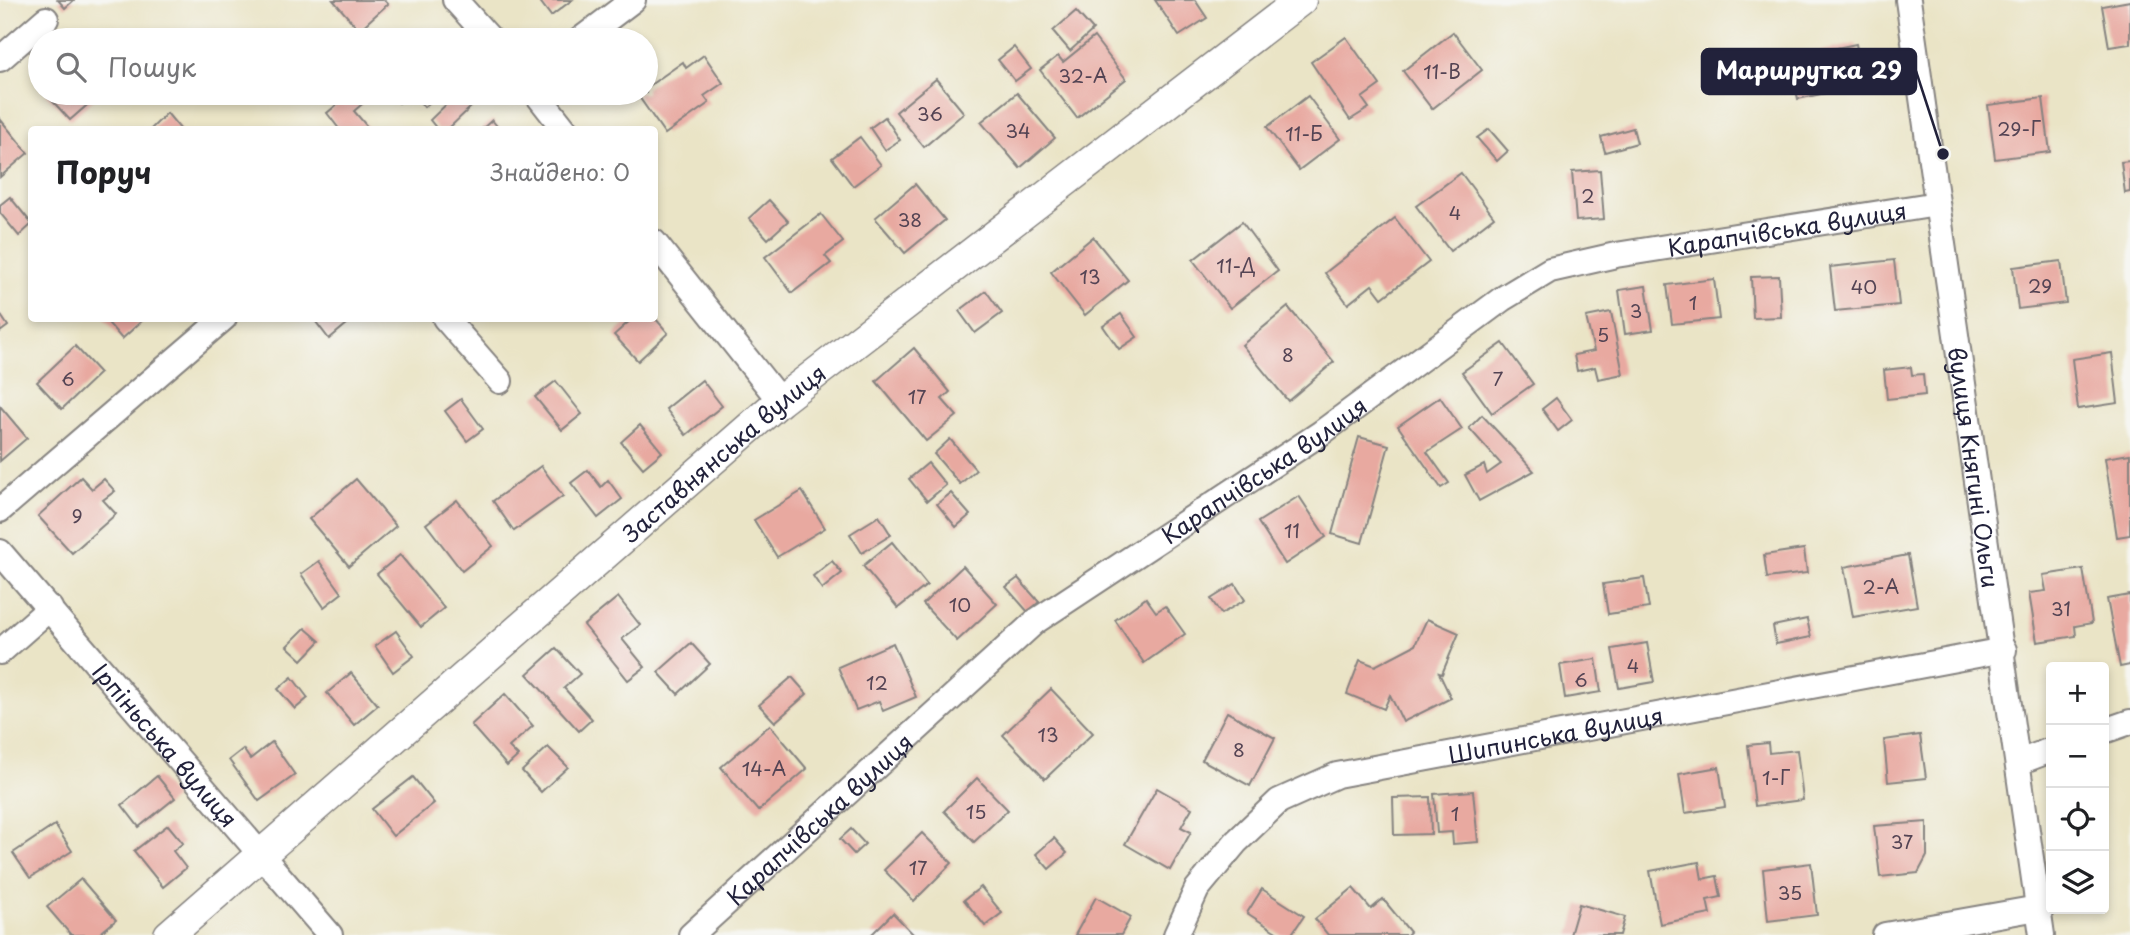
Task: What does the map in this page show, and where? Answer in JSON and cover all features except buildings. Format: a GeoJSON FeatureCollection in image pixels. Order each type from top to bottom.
{"type":"FeatureCollection","features":[{"type":"Feature","properties":{"kind":"street"},"geometry":{"type":"LineString","coordinates":[[455,0],[480,28]]}},
{"type":"Feature","properties":{"kind":"street"},"geometry":{"type":"LineString","coordinates":[[596,28],[633,0]]}},
{"type":"Feature","properties":{"kind":"street","name":"Заставнянська вулиця"},"geometry":{"type":"LineString","coordinates":[[169,935],[780,401],[1301,0]]}},
{"type":"Feature","properties":{"kind":"street","name":"вулиця Княгині Ольги"},"geometry":{"type":"LineString","coordinates":[[1908,0],[2004,650],[2042,935]]}},
{"type":"Feature","properties":{"kind":"street"},"geometry":{"type":"LineString","coordinates":[[36,28],[46,19]]}},
{"type":"Feature","properties":{"kind":"street"},"geometry":{"type":"LineString","coordinates":[[0,59],[28,35]]}},
{"type":"Feature","properties":{"kind":"street"},"geometry":{"type":"LineString","coordinates":[[545,105],[562,126]]}},
{"type":"Feature","properties":{"kind":"street","name":"Карапчівська вулиця"},"geometry":{"type":"LineString","coordinates":[[691,935],[1035,621],[1321,433],[1502,299],[1550,270],[1616,255],[1937,204]]}},
{"type":"Feature","properties":{"kind":"street"},"geometry":{"type":"LineString","coordinates":[[658,247],[780,401]]}},
{"type":"Feature","properties":{"kind":"street"},"geometry":{"type":"LineString","coordinates":[[0,510],[219,322]]}},
{"type":"Feature","properties":{"kind":"street"},"geometry":{"type":"LineString","coordinates":[[448,322],[500,381]]}},
{"type":"Feature","properties":{"kind":"street","name":"Ірпіньська вулиця"},"geometry":{"type":"LineString","coordinates":[[0,552],[263,854],[330,935]]}},
{"type":"Feature","properties":{"kind":"street"},"geometry":{"type":"LineString","coordinates":[[0,652],[50,608]]}},
{"type":"Feature","properties":{"kind":"street","name":"Шипинська вулиця"},"geometry":{"type":"LineString","coordinates":[[1176,935],[1197,889],[1236,842],[1279,801],[1337,775],[2004,650]]}},
{"type":"Feature","properties":{"kind":"street"},"geometry":{"type":"LineString","coordinates":[[2109,729],[2130,722]]}},
{"type":"Feature","properties":{"kind":"street"},"geometry":{"type":"LineString","coordinates":[[2019,762],[2046,752]]}},
{"type":"Feature","properties":{"kind":"street"},"geometry":{"type":"LineString","coordinates":[[1885,935],[2038,908]]}},
{"type":"Feature","properties":{"kind":"place","name":"Маршрутка 29"},"geometry":{"type":"Point","coordinates":[1943,154]}}]}
